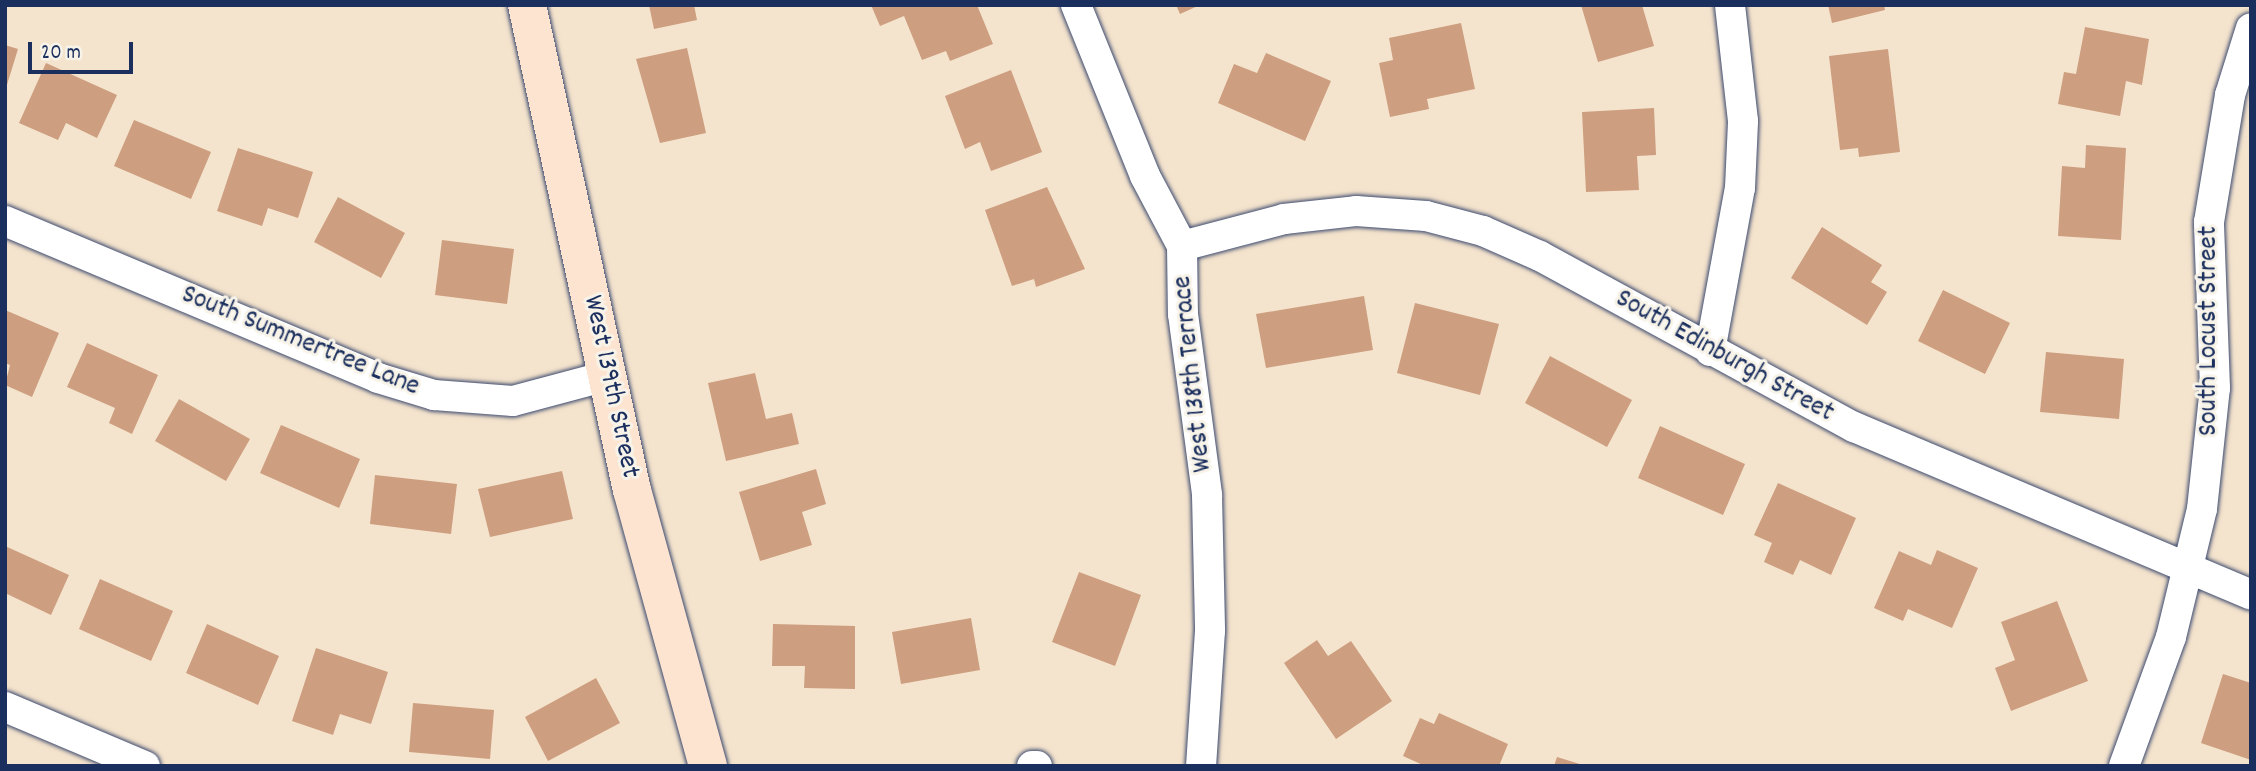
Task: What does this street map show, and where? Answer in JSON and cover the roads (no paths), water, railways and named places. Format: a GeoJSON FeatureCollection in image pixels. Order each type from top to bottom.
{"type":"FeatureCollection","features":[{"type":"Feature","properties":{"kind":"street","name":"West 139th Street"},"geometry":{"type":"LineString","coordinates":[[527,5],[606,376],[708,766]]}},
{"type":"Feature","properties":{"kind":"street","name":"West 138th Terrace"},"geometry":{"type":"LineString","coordinates":[[1076,5],[1145,176],[1182,246],[1183,314],[1207,495],[1210,631],[1201,766]]}},
{"type":"Feature","properties":{"kind":"street"},"geometry":{"type":"LineString","coordinates":[[1710,351],[1740,188],[1743,121],[1730,5]]}},
{"type":"Feature","properties":{"kind":"street","name":"South Locust Street"},"geometry":{"type":"LineString","coordinates":[[2124,766],[2171,637],[2214,425],[2209,222],[2240,97],[2251,29]]}},
{"type":"Feature","properties":{"kind":"street","name":"South Edinburgh Street"},"geometry":{"type":"LineString","coordinates":[[1182,246],[1284,219],[1356,211],[1426,216],[1540,256],[1710,351],[1854,427],[2251,595]]}},
{"type":"Feature","properties":{"kind":"street","name":"South Summertree Lane"},"geometry":{"type":"LineString","coordinates":[[5,221],[377,378],[434,395],[513,401],[606,376]]}},
{"type":"Feature","properties":{"kind":"street"},"geometry":{"type":"LineString","coordinates":[[5,707],[145,766]]}},
{"type":"Feature","properties":{"kind":"street"},"geometry":{"type":"LineString","coordinates":[[1032,766],[1037,766]]}}]}
